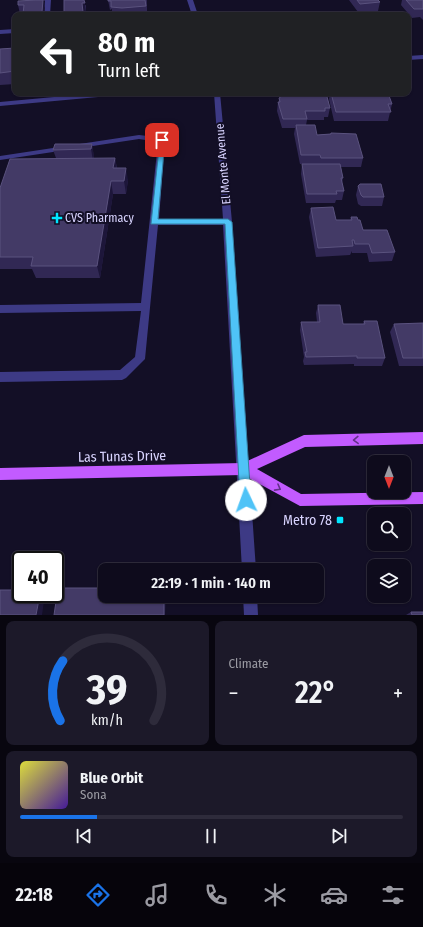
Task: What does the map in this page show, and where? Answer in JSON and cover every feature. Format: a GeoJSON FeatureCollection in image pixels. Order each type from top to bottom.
{"type":"FeatureCollection","features":[{"type":"Feature","properties":{"kind":"main road","name":"Las Tunas Drive"},"geometry":{"type":"LineString","coordinates":[[0,474],[244,469],[304,441],[423,438]]}},
{"type":"Feature","properties":{"kind":"main road"},"geometry":{"type":"LineString","coordinates":[[244,469],[300,500],[423,498]]}},
{"type":"Feature","properties":{"kind":"street"},"geometry":{"type":"LineString","coordinates":[[47,12],[48,0]]}},
{"type":"Feature","properties":{"kind":"street"},"geometry":{"type":"LineString","coordinates":[[190,0],[194,12]]}},
{"type":"Feature","properties":{"kind":"street"},"geometry":{"type":"LineString","coordinates":[[0,32],[12,31]]}},
{"type":"Feature","properties":{"kind":"street"},"geometry":{"type":"LineString","coordinates":[[411,58],[423,57]]}},
{"type":"Feature","properties":{"kind":"street"},"geometry":{"type":"LineString","coordinates":[[0,104],[87,96]]}},
{"type":"Feature","properties":{"kind":"street","name":"El Monte Avenue"},"geometry":{"type":"LineString","coordinates":[[217,96],[228,222],[249,563]]}},
{"type":"Feature","properties":{"kind":"street"},"geometry":{"type":"LineString","coordinates":[[0,158],[139,137],[162,140],[140,359],[122,375],[0,377]]}},
{"type":"Feature","properties":{"kind":"street"},"geometry":{"type":"LineString","coordinates":[[154,222],[228,222]]}},
{"type":"Feature","properties":{"kind":"street"},"geometry":{"type":"LineString","coordinates":[[0,309],[146,307]]}},
{"type":"Feature","properties":{"kind":"street"},"geometry":{"type":"LineString","coordinates":[[250,603],[251,615]]}},
{"type":"Feature","properties":{"kind":"building"},"geometry":{"type":"Polygon","coordinates":[[[43,0],[42,12],[23,12],[24,5],[18,5],[18,1],[43,0]]]}},
{"type":"Feature","properties":{"kind":"building"},"geometry":{"type":"Polygon","coordinates":[[[64,0],[84,0],[85,3],[82,3],[83,12],[64,12],[64,0]]]}},
{"type":"Feature","properties":{"kind":"building"},"geometry":{"type":"Polygon","coordinates":[[[108,0],[145,0],[146,6],[122,8],[111,7],[111,1],[108,0]]]}},
{"type":"Feature","properties":{"kind":"building"},"geometry":{"type":"Polygon","coordinates":[[[357,0],[378,0],[380,2],[360,4],[357,0]]]}},
{"type":"Feature","properties":{"kind":"building"},"geometry":{"type":"Polygon","coordinates":[[[406,0],[423,0],[423,9],[414,9],[406,0]]]}},
{"type":"Feature","properties":{"kind":"building"},"geometry":{"type":"Polygon","coordinates":[[[12,48],[12,71],[0,73],[0,49],[12,48]]]}},
{"type":"Feature","properties":{"kind":"building"},"geometry":{"type":"Polygon","coordinates":[[[282,96],[327,96],[330,108],[325,108],[325,111],[305,111],[307,119],[283,119],[278,102],[280,102],[279,98],[282,96]]]}},
{"type":"Feature","properties":{"kind":"building"},"geometry":{"type":"Polygon","coordinates":[[[332,96],[389,96],[392,104],[388,104],[391,112],[336,112],[332,96]]]}},
{"type":"Feature","properties":{"kind":"building"},"geometry":{"type":"Polygon","coordinates":[[[296,125],[315,125],[317,135],[331,133],[356,134],[363,158],[321,158],[320,155],[301,155],[296,125]]]}},
{"type":"Feature","properties":{"kind":"building"},"geometry":{"type":"Polygon","coordinates":[[[55,144],[92,144],[91,149],[53,150],[55,144]]]}},
{"type":"Feature","properties":{"kind":"building"},"geometry":{"type":"Polygon","coordinates":[[[115,158],[113,168],[126,168],[124,181],[111,181],[97,266],[31,266],[33,257],[0,257],[0,188],[10,159],[115,158]]]}},
{"type":"Feature","properties":{"kind":"building"},"geometry":{"type":"Polygon","coordinates":[[[302,164],[340,164],[344,191],[336,191],[337,194],[307,194],[302,164]]]}},
{"type":"Feature","properties":{"kind":"building"},"geometry":{"type":"Polygon","coordinates":[[[360,184],[381,184],[384,197],[363,197],[358,186],[360,184]]]}},
{"type":"Feature","properties":{"kind":"building"},"geometry":{"type":"Polygon","coordinates":[[[333,207],[336,220],[352,220],[351,217],[357,217],[358,220],[360,220],[363,230],[387,230],[395,252],[372,253],[369,244],[355,244],[354,240],[352,240],[353,246],[318,248],[311,208],[333,207]]]}},
{"type":"Feature","properties":{"kind":"building"},"geometry":{"type":"Polygon","coordinates":[[[318,305],[340,305],[343,324],[365,324],[364,321],[377,321],[385,358],[357,358],[357,356],[306,357],[305,352],[307,352],[301,322],[320,322],[318,305]]]}},
{"type":"Feature","properties":{"kind":"building"},"geometry":{"type":"Polygon","coordinates":[[[423,323],[423,358],[403,358],[394,324],[423,323]]]}},
{"type":"Feature","properties":{"kind":"building"},"geometry":{"type":"Polygon","coordinates":[[[64,588],[98,588],[98,603],[164,603],[164,615],[54,615],[56,603],[64,603],[64,588]]]}},
{"type":"Feature","properties":{"kind":"building"},"geometry":{"type":"Polygon","coordinates":[[[0,590],[12,590],[12,603],[38,603],[36,615],[0,615],[0,590]]]}},
{"type":"Feature","properties":{"kind":"building"},"geometry":{"type":"Polygon","coordinates":[[[411,612],[423,612],[423,615],[412,615],[411,612]]]}},
{"type":"Feature","properties":{"kind":"place","name":"CVS Pharmacy"},"geometry":{"type":"Point","coordinates":[57,218]}},
{"type":"Feature","properties":{"kind":"place","name":"Metro 78"},"geometry":{"type":"Point","coordinates":[340,520]}},
{"type":"Feature","properties":{"kind":"route"},"geometry":{"type":"LineString","coordinates":[[162,140],[154,222],[228,222],[246,500]]}}]}
